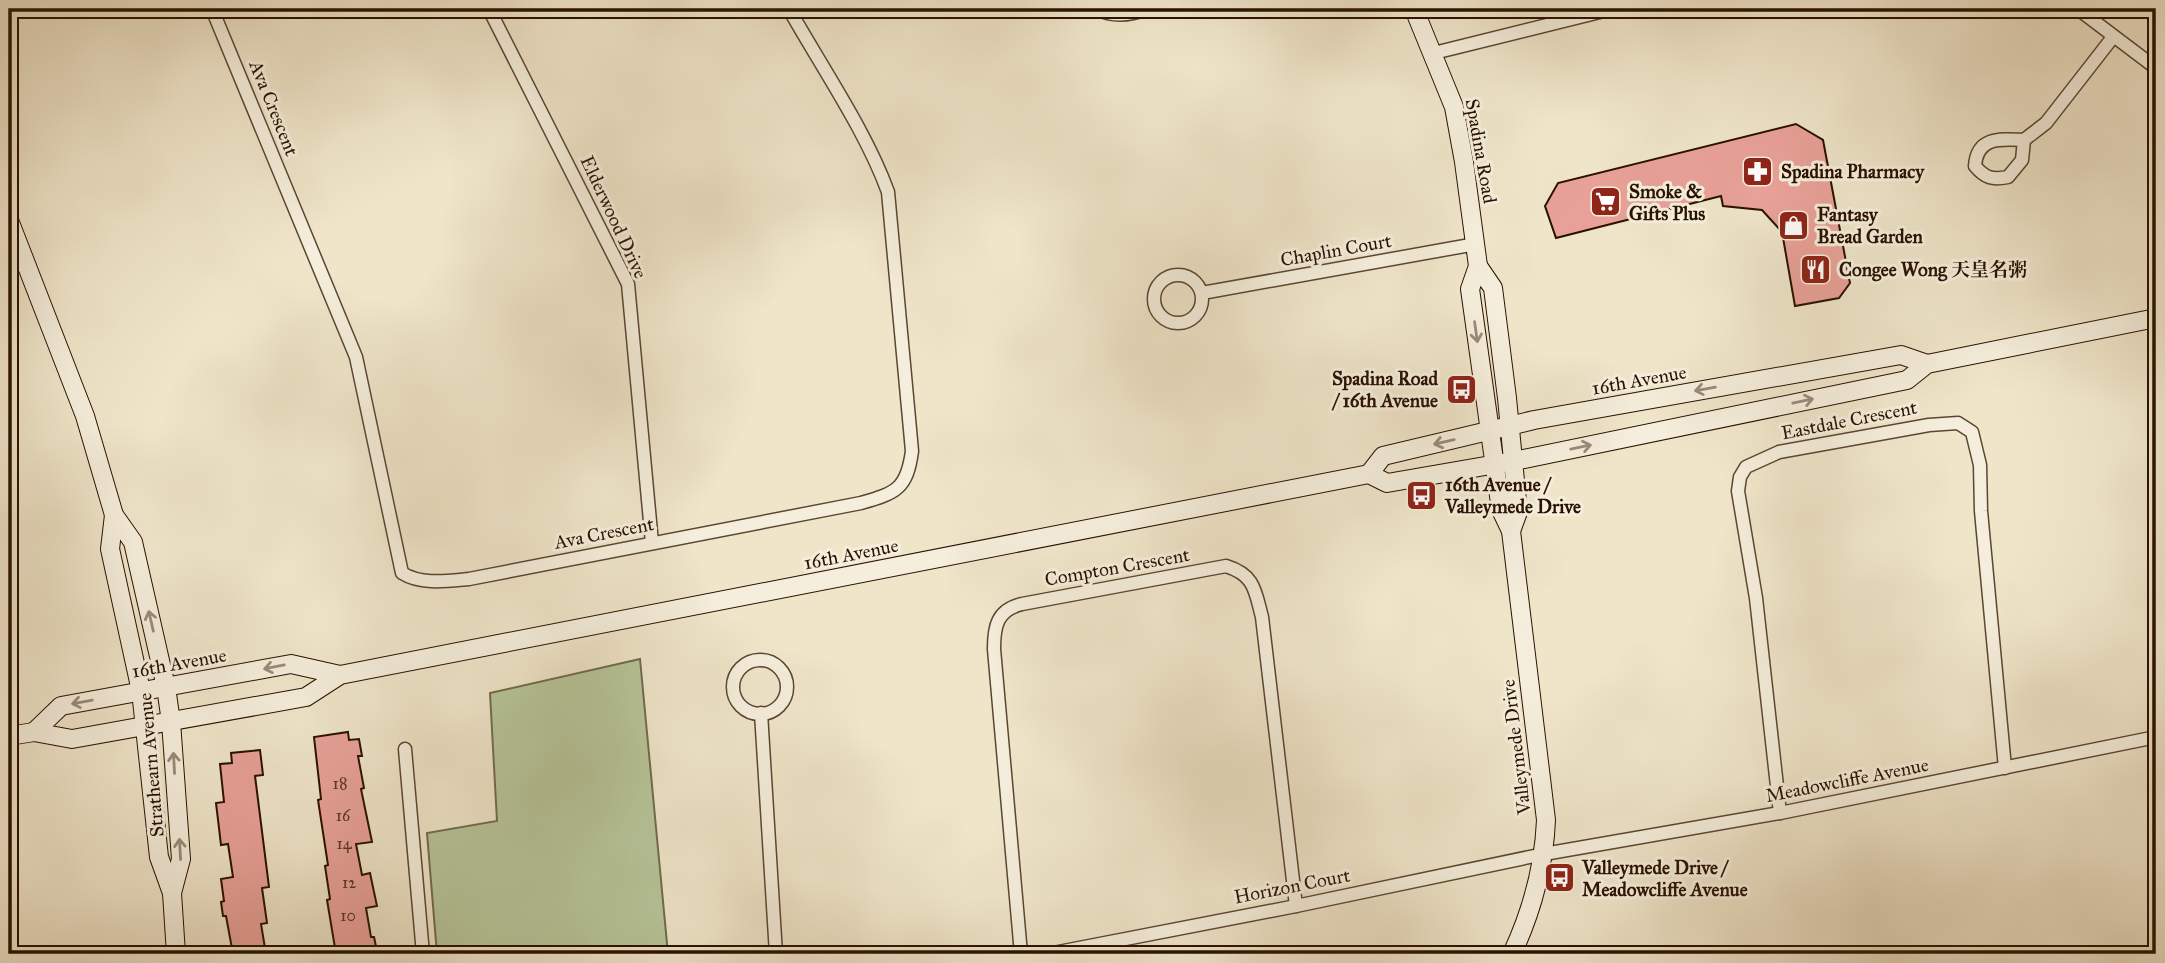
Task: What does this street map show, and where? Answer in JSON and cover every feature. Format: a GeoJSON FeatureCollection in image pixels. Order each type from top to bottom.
{"type":"FeatureCollection","features":[{"type":"Feature","properties":{"kind":"main road","name":"Spadina Road"},"geometry":{"type":"LineString","coordinates":[[1414,9],[1454,107],[1476,244],[1478,266],[1470,289],[1494,463]]}},
{"type":"Feature","properties":{"kind":"main road","name":"Strathearn Avenue"},"geometry":{"type":"LineString","coordinates":[[9,220],[85,416],[114,515],[133,542],[166,687],[171,722],[181,859],[172,892]]}},
{"type":"Feature","properties":{"kind":"main road","name":"Spadina Road"},"geometry":{"type":"LineString","coordinates":[[1478,266],[1493,288],[1514,461]]}},
{"type":"Feature","properties":{"kind":"main road","name":"16th Avenue"},"geometry":{"type":"LineString","coordinates":[[9,736],[34,732],[72,739],[306,697],[340,675],[1369,474],[1387,483],[1514,461],[1907,380],[1927,364],[2156,318]]}},
{"type":"Feature","properties":{"kind":"main road","name":"16th Avenue"},"geometry":{"type":"LineString","coordinates":[[1369,474],[1383,456],[1510,426],[1901,355],[1927,364]]}},
{"type":"Feature","properties":{"kind":"main road","name":"Valleymede Drive"},"geometry":{"type":"LineString","coordinates":[[1511,531],[1518,512],[1514,461]]}},
{"type":"Feature","properties":{"kind":"main road","name":"Valleymede Drive"},"geometry":{"type":"LineString","coordinates":[[1494,463],[1502,510],[1511,531],[1546,820],[1544,854],[1537,890],[1512,954]]}},
{"type":"Feature","properties":{"kind":"main road","name":"Strathearn Avenue"},"geometry":{"type":"LineString","coordinates":[[114,515],[110,549],[141,691],[159,857],[172,892],[176,954]]}},
{"type":"Feature","properties":{"kind":"main road","name":"16th Avenue"},"geometry":{"type":"LineString","coordinates":[[34,732],[61,706],[141,691],[290,664],[340,675]]}},
{"type":"Feature","properties":{"kind":"street","name":"Ava Crescent"},"geometry":{"type":"LineString","coordinates":[[212,9],[356,357],[402,573],[411,579],[428,581],[469,579],[861,503],[884,497],[900,486],[909,473],[912,451],[888,192],[863,138],[789,9]]}},
{"type":"Feature","properties":{"kind":"street","name":"Elderwood Drive"},"geometry":{"type":"LineString","coordinates":[[489,9],[628,284],[652,543]]}},
{"type":"Feature","properties":{"kind":"street"},"geometry":{"type":"LineString","coordinates":[[1096,9],[1110,15],[1146,9]]}},
{"type":"Feature","properties":{"kind":"street"},"geometry":{"type":"LineString","coordinates":[[1434,53],[1612,9]]}},
{"type":"Feature","properties":{"kind":"street"},"geometry":{"type":"LineString","coordinates":[[2077,9],[2156,68]]}},
{"type":"Feature","properties":{"kind":"street"},"geometry":{"type":"LineString","coordinates":[[2024,140],[2046,123],[2113,37]]}},
{"type":"Feature","properties":{"kind":"street","name":"Chaplin Court"},"geometry":{"type":"LineString","coordinates":[[1202,293],[1476,244]]}},
{"type":"Feature","properties":{"kind":"street","name":"Eastdale Crescent"},"geometry":{"type":"LineString","coordinates":[[1780,813],[1756,598],[1738,491],[1740,477],[1746,467],[1779,452],[1929,425],[1958,423],[1972,432],[1980,465],[1981,512],[2006,768]]}},
{"type":"Feature","properties":{"kind":"street","name":"Compton Crescent"},"geometry":{"type":"LineString","coordinates":[[1021,954],[994,649],[994,630],[1001,616],[1009,607],[1022,604],[1226,566],[1240,570],[1253,584],[1262,617],[1296,906]]}},
{"type":"Feature","properties":{"kind":"street"},"geometry":{"type":"LineString","coordinates":[[763,660],[772,663],[785,675],[787,692],[778,708],[761,713],[752,712],[738,702],[734,685],[740,670],[746,664],[763,660]]}},
{"type":"Feature","properties":{"kind":"street"},"geometry":{"type":"LineString","coordinates":[[761,713],[776,954]]}},
{"type":"Feature","properties":{"kind":"street","name":"Meadowcliffe Avenue"},"geometry":{"type":"LineString","coordinates":[[1544,854],[1780,813],[2156,737]]}},
{"type":"Feature","properties":{"kind":"street"},"geometry":{"type":"LineString","coordinates":[[405,749],[424,954]]}},
{"type":"Feature","properties":{"kind":"street","name":"Horizon Court"},"geometry":{"type":"LineString","coordinates":[[1048,954],[1544,854]]}},
{"type":"Feature","properties":{"kind":"green space"},"geometry":{"type":"Polygon","coordinates":[[[640,659],[668,954],[437,954],[427,833],[497,821],[490,693],[640,659]]]}},
{"type":"Feature","properties":{"kind":"building"},"geometry":{"type":"Polygon","coordinates":[[[1796,124],[1823,140],[1850,283],[1839,298],[1795,306],[1782,232],[1762,210],[1723,206],[1721,196],[1556,238],[1545,206],[1558,183],[1796,124]]]}},
{"type":"Feature","properties":{"kind":"building"},"geometry":{"type":"Polygon","coordinates":[[[348,732],[349,740],[359,739],[362,756],[358,756],[364,788],[361,789],[372,842],[356,844],[362,875],[370,873],[377,906],[366,908],[371,937],[374,937],[377,951],[336,954],[327,900],[330,899],[325,866],[328,865],[318,800],[321,799],[314,737],[348,732]]]}},
{"type":"Feature","properties":{"kind":"building"},"geometry":{"type":"Polygon","coordinates":[[[260,750],[263,775],[255,776],[269,887],[262,888],[267,923],[261,924],[266,954],[233,954],[221,902],[224,901],[221,879],[233,877],[228,844],[221,845],[216,803],[224,802],[220,764],[232,763],[231,753],[260,750]]]}},
{"type":"Feature","properties":{"kind":"place","name":"Spadina Pharmacy"},"geometry":{"type":"Point","coordinates":[1758,171]}},
{"type":"Feature","properties":{"kind":"place","name":"Smoke & Gifts Plus"},"geometry":{"type":"Point","coordinates":[1606,202]}},
{"type":"Feature","properties":{"kind":"place","name":"Fantasy Bread Garden"},"geometry":{"type":"Point","coordinates":[1794,225]}},
{"type":"Feature","properties":{"kind":"place","name":"Congee Wong 天皇名粥"},"geometry":{"type":"Point","coordinates":[1816,269]}},
{"type":"Feature","properties":{"kind":"place","name":"Spadina Road / 16th Avenue"},"geometry":{"type":"Point","coordinates":[1461,389]}},
{"type":"Feature","properties":{"kind":"place","name":"16th Avenue / Valleymede Drive"},"geometry":{"type":"Point","coordinates":[1422,495]}},
{"type":"Feature","properties":{"kind":"place","name":"Valleymede Drive / Meadowcliffe Avenue"},"geometry":{"type":"Point","coordinates":[1559,878]}}]}
